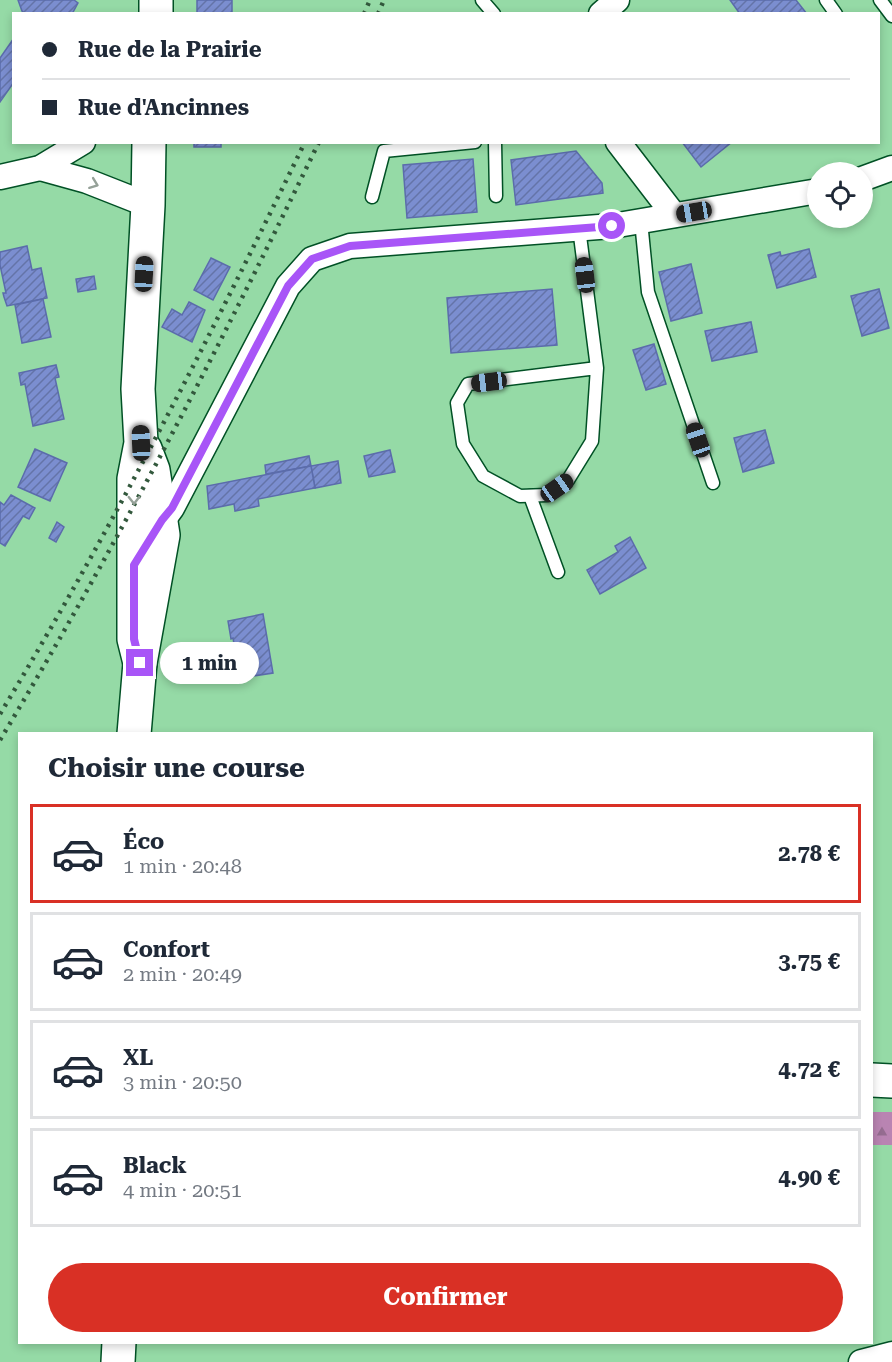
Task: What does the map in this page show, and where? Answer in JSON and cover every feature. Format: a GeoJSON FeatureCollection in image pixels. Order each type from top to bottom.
{"type":"FeatureCollection","features":[{"type":"Feature","properties":{"kind":"main road"},"geometry":{"type":"LineString","coordinates":[[140,663],[134,639],[134,479],[141,443],[138,389],[149,144]]}},
{"type":"Feature","properties":{"kind":"main road"},"geometry":{"type":"LineString","coordinates":[[134,732],[140,663],[164,535],[153,471],[141,443]]}},
{"type":"Feature","properties":{"kind":"main road"},"geometry":{"type":"LineString","coordinates":[[873,1080],[892,1081]]}},
{"type":"Feature","properties":{"kind":"main road"},"geometry":{"type":"LineString","coordinates":[[118,1362],[119,1344]]}},
{"type":"Feature","properties":{"kind":"street"},"geometry":{"type":"LineString","coordinates":[[603,12],[617,0]]}},
{"type":"Feature","properties":{"kind":"street"},"geometry":{"type":"LineString","coordinates":[[0,177],[40,168],[80,144]]}},
{"type":"Feature","properties":{"kind":"street"},"geometry":{"type":"LineString","coordinates":[[620,144],[674,215]]}},
{"type":"Feature","properties":{"kind":"street"},"geometry":{"type":"LineString","coordinates":[[40,168],[87,182],[148,205]]}},
{"type":"Feature","properties":{"kind":"street"},"geometry":{"type":"LineString","coordinates":[[873,175],[892,168]]}},
{"type":"Feature","properties":{"kind":"street"},"geometry":{"type":"LineString","coordinates":[[134,565],[172,508],[288,286],[312,259],[350,246],[612,226],[807,193]]}},
{"type":"Feature","properties":{"kind":"street"},"geometry":{"type":"LineString","coordinates":[[861,1362],[892,1354]]}},
{"type":"Feature","properties":{"kind":"lane"},"geometry":{"type":"LineString","coordinates":[[482,0],[492,12]]}},
{"type":"Feature","properties":{"kind":"lane"},"geometry":{"type":"LineString","coordinates":[[880,0],[892,16]]}},
{"type":"Feature","properties":{"kind":"lane"},"geometry":{"type":"LineString","coordinates":[[372,196],[384,151],[455,144]]}},
{"type":"Feature","properties":{"kind":"lane"},"geometry":{"type":"LineString","coordinates":[[495,144],[496,196]]}},
{"type":"Feature","properties":{"kind":"lane"},"geometry":{"type":"LineString","coordinates":[[641,220],[648,291],[713,483]]}},
{"type":"Feature","properties":{"kind":"lane"},"geometry":{"type":"LineString","coordinates":[[579,228],[597,368],[592,441],[568,480],[547,495],[520,496],[483,476],[463,444],[457,403],[468,384],[597,368]]}},
{"type":"Feature","properties":{"kind":"lane"},"geometry":{"type":"LineString","coordinates":[[530,496],[558,572]]}},
{"type":"Feature","properties":{"kind":"green space"},"geometry":{"type":"Polygon","coordinates":[[[873,1112],[892,1112],[892,1145],[873,1145],[873,1112]]]}},
{"type":"Feature","properties":{"kind":"building"},"geometry":{"type":"Polygon","coordinates":[[[18,0],[74,0],[78,3],[73,12],[22,11],[18,0]]]}},
{"type":"Feature","properties":{"kind":"building"},"geometry":{"type":"Polygon","coordinates":[[[197,0],[232,0],[232,12],[197,12],[197,0]]]}},
{"type":"Feature","properties":{"kind":"building"},"geometry":{"type":"Polygon","coordinates":[[[730,0],[796,0],[805,12],[739,12],[730,0]]]}},
{"type":"Feature","properties":{"kind":"building"},"geometry":{"type":"Polygon","coordinates":[[[12,41],[12,85],[0,102],[0,58],[12,41]]]}},
{"type":"Feature","properties":{"kind":"building"},"geometry":{"type":"Polygon","coordinates":[[[194,144],[221,144],[221,147],[194,147],[194,144]]]}},
{"type":"Feature","properties":{"kind":"building"},"geometry":{"type":"Polygon","coordinates":[[[684,144],[730,144],[701,167],[684,144]]]}},
{"type":"Feature","properties":{"kind":"building"},"geometry":{"type":"Polygon","coordinates":[[[576,151],[602,183],[603,193],[516,205],[511,160],[576,151]]]}},
{"type":"Feature","properties":{"kind":"building"},"geometry":{"type":"Polygon","coordinates":[[[473,159],[477,212],[407,218],[403,165],[473,159]]]}},
{"type":"Feature","properties":{"kind":"building"},"geometry":{"type":"Polygon","coordinates":[[[27,246],[32,270],[41,268],[47,298],[7,306],[3,293],[6,293],[0,265],[0,252],[27,246]]]}},
{"type":"Feature","properties":{"kind":"building"},"geometry":{"type":"Polygon","coordinates":[[[809,249],[816,277],[777,288],[768,255],[780,252],[781,256],[809,249]]]}},
{"type":"Feature","properties":{"kind":"building"},"geometry":{"type":"Polygon","coordinates":[[[211,258],[230,267],[213,300],[194,290],[211,258]]]}},
{"type":"Feature","properties":{"kind":"building"},"geometry":{"type":"Polygon","coordinates":[[[691,264],[702,313],[671,321],[659,272],[691,264]]]}},
{"type":"Feature","properties":{"kind":"building"},"geometry":{"type":"Polygon","coordinates":[[[94,276],[96,289],[78,292],[76,279],[94,276]]]}},
{"type":"Feature","properties":{"kind":"building"},"geometry":{"type":"Polygon","coordinates":[[[552,289],[557,345],[451,353],[447,298],[552,289]]]}},
{"type":"Feature","properties":{"kind":"building"},"geometry":{"type":"Polygon","coordinates":[[[879,289],[889,328],[862,336],[851,296],[879,289]]]}},
{"type":"Feature","properties":{"kind":"building"},"geometry":{"type":"Polygon","coordinates":[[[43,299],[51,337],[22,343],[15,305],[43,299]]]}},
{"type":"Feature","properties":{"kind":"building"},"geometry":{"type":"Polygon","coordinates":[[[189,302],[205,310],[192,342],[162,327],[172,309],[182,315],[189,302]]]}},
{"type":"Feature","properties":{"kind":"building"},"geometry":{"type":"Polygon","coordinates":[[[751,322],[757,352],[712,361],[705,331],[751,322]]]}},
{"type":"Feature","properties":{"kind":"building"},"geometry":{"type":"Polygon","coordinates":[[[654,344],[666,384],[646,390],[633,350],[654,344]]]}},
{"type":"Feature","properties":{"kind":"building"},"geometry":{"type":"Polygon","coordinates":[[[56,365],[59,377],[55,378],[64,419],[33,426],[25,384],[21,385],[19,373],[56,365]]]}},
{"type":"Feature","properties":{"kind":"building"},"geometry":{"type":"Polygon","coordinates":[[[765,430],[774,463],[743,472],[734,438],[765,430]]]}},
{"type":"Feature","properties":{"kind":"building"},"geometry":{"type":"Polygon","coordinates":[[[35,449],[67,463],[50,501],[18,487],[35,449]]]}},
{"type":"Feature","properties":{"kind":"building"},"geometry":{"type":"Polygon","coordinates":[[[390,450],[395,472],[369,477],[364,456],[390,450]]]}},
{"type":"Feature","properties":{"kind":"building"},"geometry":{"type":"Polygon","coordinates":[[[309,456],[311,466],[266,474],[265,465],[309,456]]]}},
{"type":"Feature","properties":{"kind":"building"},"geometry":{"type":"Polygon","coordinates":[[[338,461],[341,483],[315,488],[311,466],[338,461]]]}},
{"type":"Feature","properties":{"kind":"building"},"geometry":{"type":"Polygon","coordinates":[[[311,466],[315,488],[258,499],[259,506],[235,511],[234,504],[209,509],[207,486],[311,466]]]}},
{"type":"Feature","properties":{"kind":"building"},"geometry":{"type":"Polygon","coordinates":[[[11,495],[35,508],[29,519],[23,516],[5,546],[0,543],[0,502],[4,505],[11,495]]]}},
{"type":"Feature","properties":{"kind":"building"},"geometry":{"type":"Polygon","coordinates":[[[57,522],[64,527],[56,542],[49,538],[57,522]]]}},
{"type":"Feature","properties":{"kind":"building"},"geometry":{"type":"Polygon","coordinates":[[[630,537],[646,568],[600,594],[587,570],[618,552],[615,546],[630,537]]]}},
{"type":"Feature","properties":{"kind":"building"},"geometry":{"type":"Polygon","coordinates":[[[263,614],[273,673],[240,678],[228,621],[263,614]]]}},
{"type":"Feature","properties":{"kind":"railway"},"geometry":{"type":"LineString","coordinates":[[365,12],[370,0]]}},
{"type":"Feature","properties":{"kind":"railway"},"geometry":{"type":"LineString","coordinates":[[379,12],[384,0]]}},
{"type":"Feature","properties":{"kind":"railway"},"geometry":{"type":"LineString","coordinates":[[0,714],[82,574],[159,432],[304,144]]}},
{"type":"Feature","properties":{"kind":"railway"},"geometry":{"type":"LineString","coordinates":[[0,740],[85,593],[166,445],[318,144]]}},
{"type":"Feature","properties":{"kind":"route"},"geometry":{"type":"LineString","coordinates":[[140,663],[134,639],[134,565],[172,508],[288,286],[312,259],[350,246],[612,226]]}}]}
